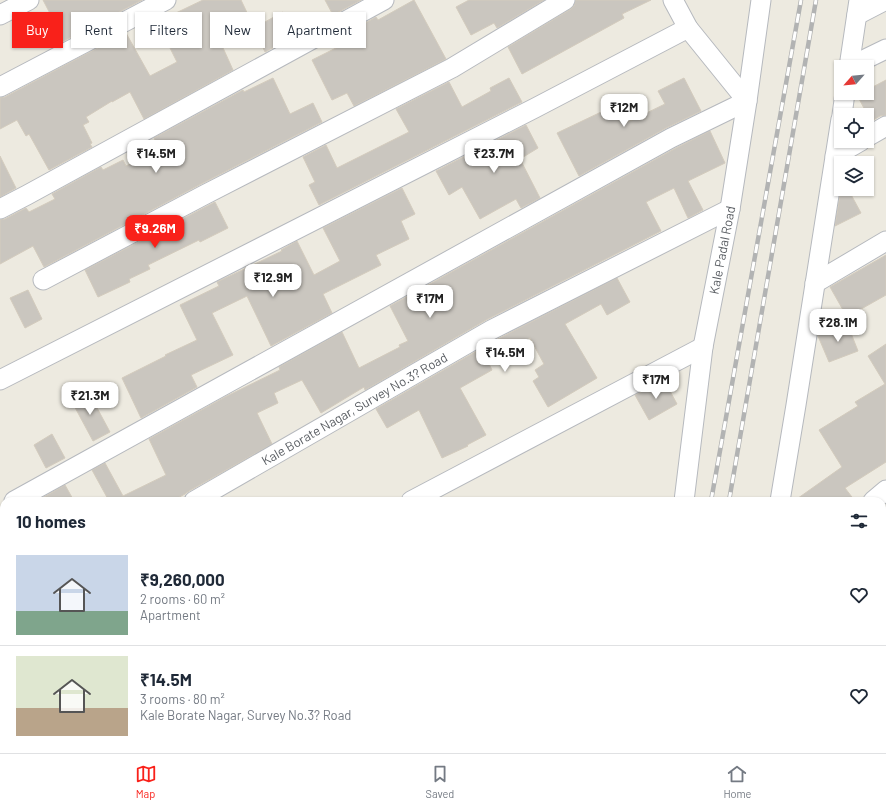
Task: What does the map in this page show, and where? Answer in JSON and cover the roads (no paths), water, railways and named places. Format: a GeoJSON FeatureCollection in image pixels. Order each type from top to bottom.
{"type":"FeatureCollection","features":[{"type":"Feature","properties":{"kind":"street"},"geometry":{"type":"LineString","coordinates":[[0,15],[29,0]]}},
{"type":"Feature","properties":{"kind":"street"},"geometry":{"type":"LineString","coordinates":[[0,87],[166,0]]}},
{"type":"Feature","properties":{"kind":"street"},"geometry":{"type":"LineString","coordinates":[[0,209],[384,0]]}},
{"type":"Feature","properties":{"kind":"street"},"geometry":{"type":"LineString","coordinates":[[44,280],[213,190],[452,68],[565,0]]}},
{"type":"Feature","properties":{"kind":"street"},"geometry":{"type":"LineString","coordinates":[[21,497],[672,138],[748,101],[688,28],[674,0]]}},
{"type":"Feature","properties":{"kind":"street","name":"Kale Padal Road"},"geometry":{"type":"LineString","coordinates":[[684,497],[703,347],[730,209],[748,101],[761,0]]}},
{"type":"Feature","properties":{"kind":"street"},"geometry":{"type":"LineString","coordinates":[[886,0],[858,7],[849,67],[886,49]]}},
{"type":"Feature","properties":{"kind":"street"},"geometry":{"type":"LineString","coordinates":[[0,380],[688,28]]}},
{"type":"Feature","properties":{"kind":"street"},"geometry":{"type":"LineString","coordinates":[[874,133],[886,126]]}},
{"type":"Feature","properties":{"kind":"street"},"geometry":{"type":"LineString","coordinates":[[835,156],[836,148]]}},
{"type":"Feature","properties":{"kind":"street"},"geometry":{"type":"LineString","coordinates":[[835,156],[849,148]]}},
{"type":"Feature","properties":{"kind":"street"},"geometry":{"type":"LineString","coordinates":[[781,497],[834,162]]}},
{"type":"Feature","properties":{"kind":"street","name":"Kale Borate Nagar, Survey No.3? Road"},"geometry":{"type":"LineString","coordinates":[[201,497],[491,330],[730,209]]}},
{"type":"Feature","properties":{"kind":"street"},"geometry":{"type":"LineString","coordinates":[[815,284],[886,241]]}},
{"type":"Feature","properties":{"kind":"street"},"geometry":{"type":"LineString","coordinates":[[419,497],[703,347]]}},
{"type":"Feature","properties":{"kind":"street"},"geometry":{"type":"LineString","coordinates":[[878,497],[886,490]]}},
{"type":"Feature","properties":{"kind":"railway"},"geometry":{"type":"LineString","coordinates":[[712,497],[801,0]]}},
{"type":"Feature","properties":{"kind":"railway"},"geometry":{"type":"LineString","coordinates":[[730,497],[816,0]]}}]}
